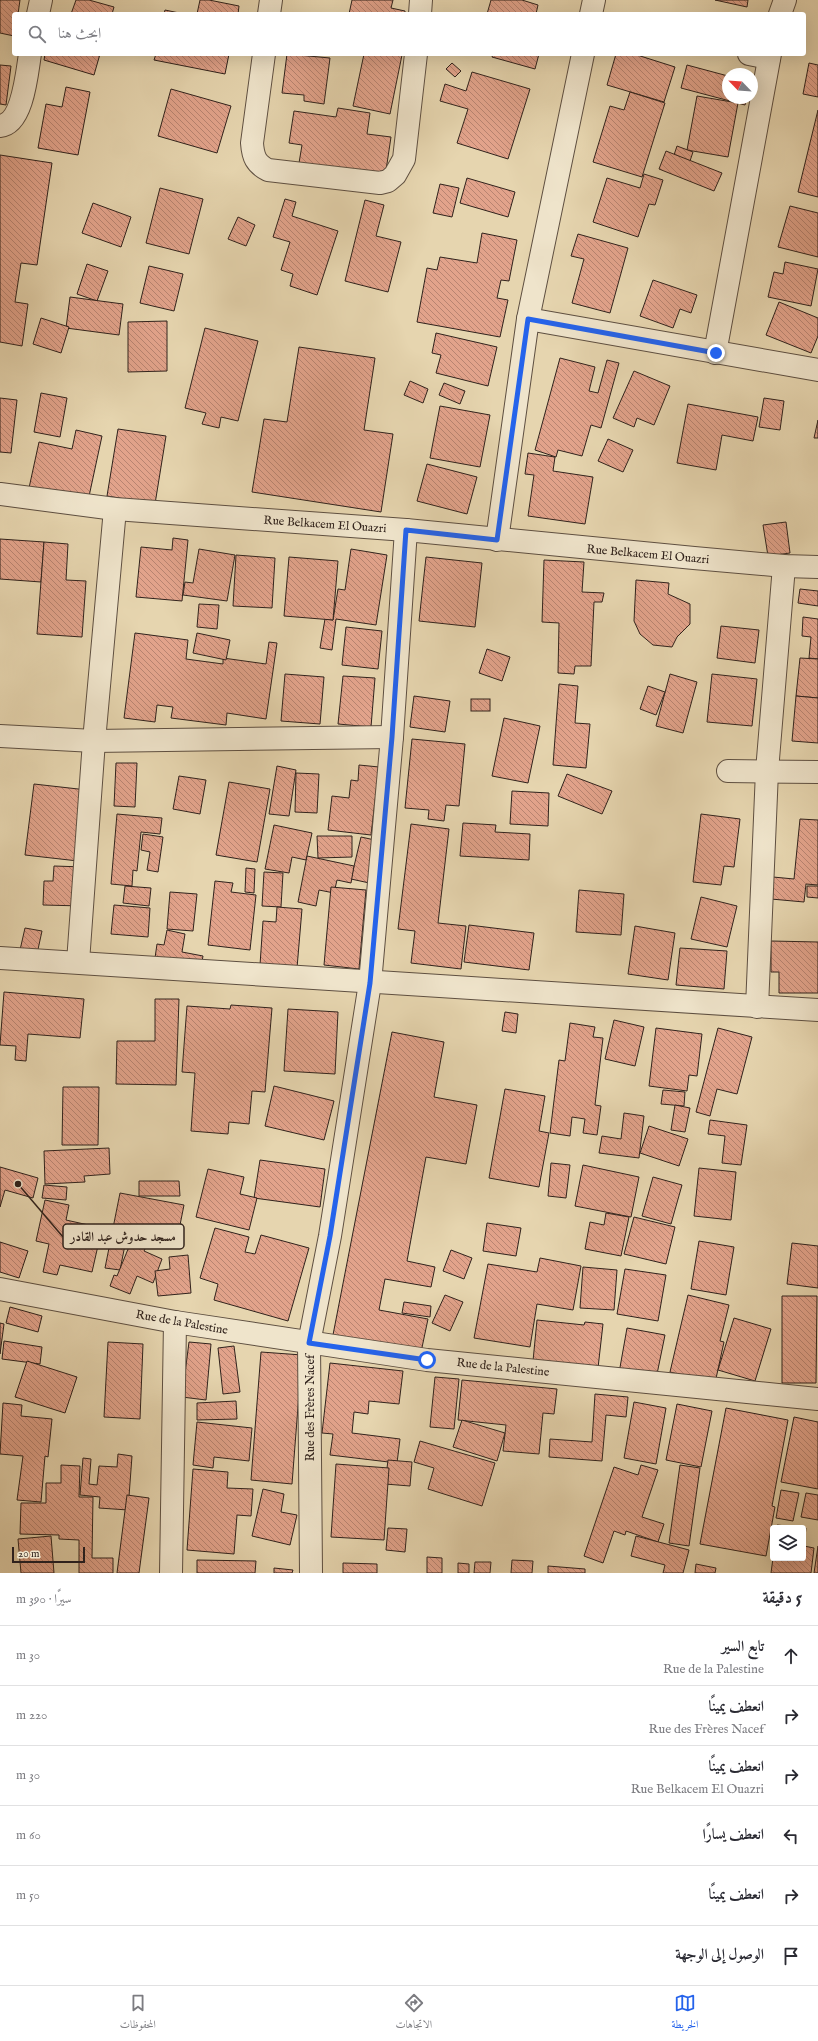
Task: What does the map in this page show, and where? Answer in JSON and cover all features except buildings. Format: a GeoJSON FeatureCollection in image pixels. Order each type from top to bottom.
{"type":"FeatureCollection","features":[{"type":"Feature","properties":{"kind":"street"},"geometry":{"type":"LineString","coordinates":[[38,12],[40,0]]}},
{"type":"Feature","properties":{"kind":"street"},"geometry":{"type":"LineString","coordinates":[[270,12],[271,0]]}},
{"type":"Feature","properties":{"kind":"street"},"geometry":{"type":"LineString","coordinates":[[420,12],[422,0]]}},
{"type":"Feature","properties":{"kind":"street"},"geometry":{"type":"LineString","coordinates":[[591,12],[594,0]]}},
{"type":"Feature","properties":{"kind":"street"},"geometry":{"type":"LineString","coordinates":[[781,12],[785,0]]}},
{"type":"Feature","properties":{"kind":"street"},"geometry":{"type":"LineString","coordinates":[[0,126],[11,120],[20,104],[30,56]]}},
{"type":"Feature","properties":{"kind":"street"},"geometry":{"type":"LineString","coordinates":[[264,56],[252,143],[253,152],[260,165],[268,170],[380,183],[388,181],[395,175],[404,158],[416,56]]}},
{"type":"Feature","properties":{"kind":"street"},"geometry":{"type":"LineString","coordinates":[[497,540],[528,319],[583,56]]}},
{"type":"Feature","properties":{"kind":"street"},"geometry":{"type":"LineString","coordinates":[[716,353],[762,56]]}},
{"type":"Feature","properties":{"kind":"street"},"geometry":{"type":"LineString","coordinates":[[528,319],[818,370]]}},
{"type":"Feature","properties":{"kind":"street","name":"Rue Belkacem El Ouazri"},"geometry":{"type":"LineString","coordinates":[[0,494],[115,509],[406,530],[497,540],[784,566],[818,567]]}},
{"type":"Feature","properties":{"kind":"street"},"geometry":{"type":"LineString","coordinates":[[78,962],[94,741],[115,509]]}},
{"type":"Feature","properties":{"kind":"street","name":"Rue des Frères Nacef"},"geometry":{"type":"LineString","coordinates":[[311,1573],[309,1343],[330,1236],[370,983],[392,737],[406,530]]}},
{"type":"Feature","properties":{"kind":"street"},"geometry":{"type":"LineString","coordinates":[[757,1007],[767,771],[784,566]]}},
{"type":"Feature","properties":{"kind":"street"},"geometry":{"type":"LineString","coordinates":[[0,736],[94,741],[392,737]]}},
{"type":"Feature","properties":{"kind":"street"},"geometry":{"type":"LineString","coordinates":[[728,771],[818,772]]}},
{"type":"Feature","properties":{"kind":"street"},"geometry":{"type":"LineString","coordinates":[[0,958],[78,962],[370,983],[818,1010]]}},
{"type":"Feature","properties":{"kind":"street","name":"Rue de la Palestine"},"geometry":{"type":"LineString","coordinates":[[0,1289],[175,1322],[427,1360],[818,1399]]}},
{"type":"Feature","properties":{"kind":"street"},"geometry":{"type":"LineString","coordinates":[[171,1573],[175,1322]]}},
{"type":"Feature","properties":{"kind":"place","name":"مسجد حدوش عبد القادر"},"geometry":{"type":"Point","coordinates":[18,1184]}},
{"type":"Feature","properties":{"kind":"route"},"geometry":{"type":"LineString","coordinates":[[427,1360],[309,1343],[330,1236],[370,983],[392,737],[406,530],[497,540],[528,319],[716,353]]}}]}
